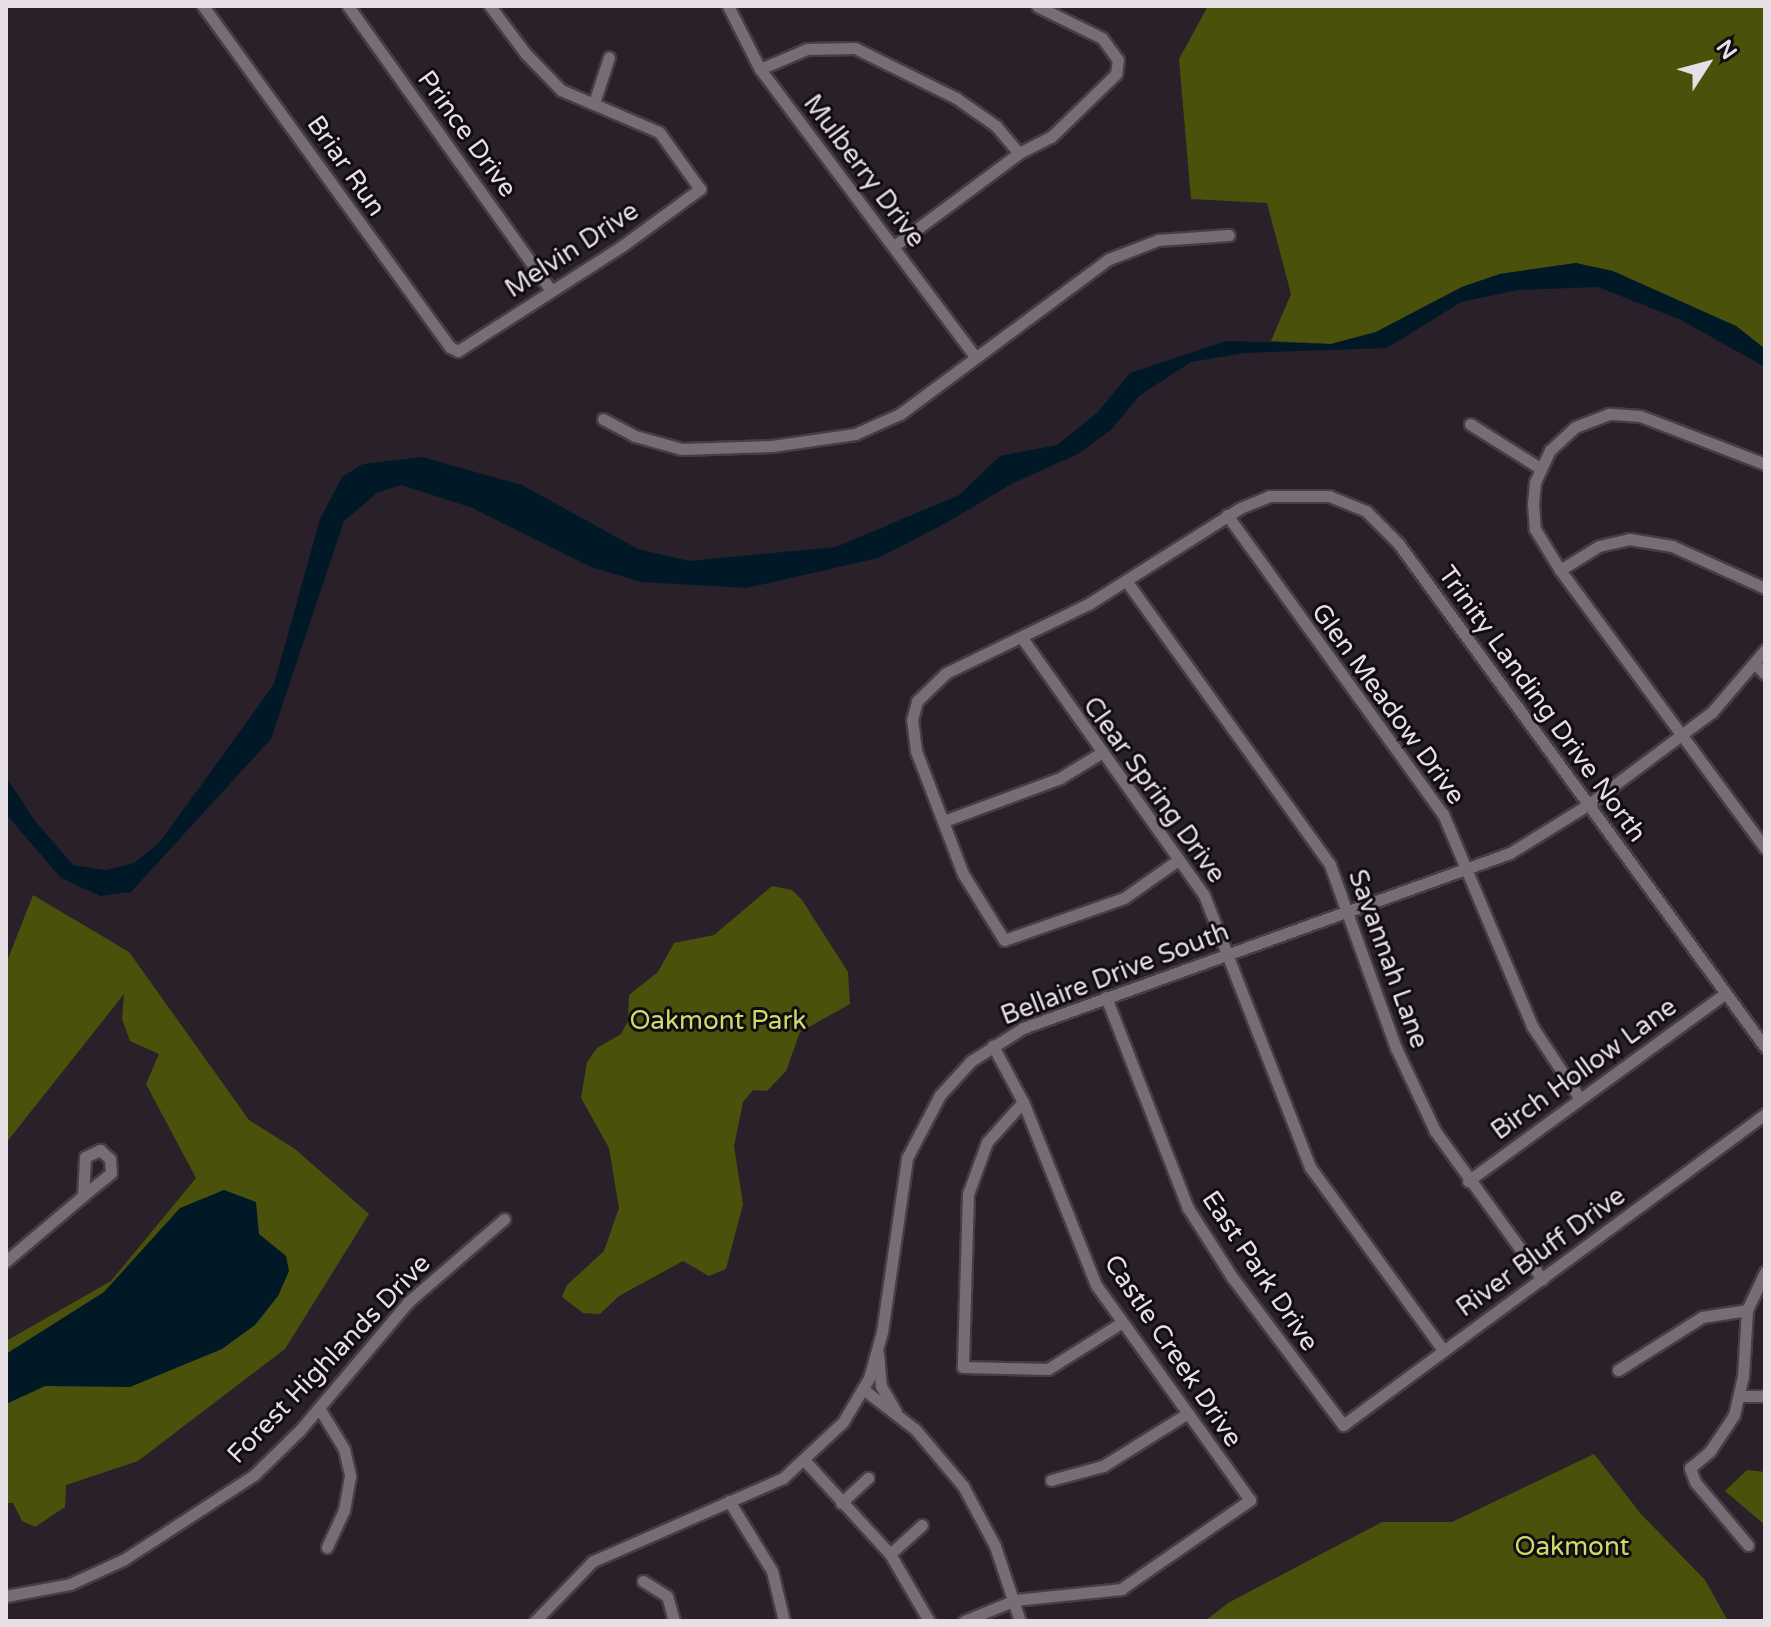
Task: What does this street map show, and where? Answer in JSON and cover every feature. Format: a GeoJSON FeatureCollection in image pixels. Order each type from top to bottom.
{"type":"FeatureCollection","features":[{"type":"Feature","properties":{"kind":"street","name":"Briar Run"},"geometry":{"type":"LineString","coordinates":[[203,6],[455,350]]}},
{"type":"Feature","properties":{"kind":"street","name":"Prince Drive"},"geometry":{"type":"LineString","coordinates":[[348,6],[550,289]]}},
{"type":"Feature","properties":{"kind":"street"},"geometry":{"type":"LineString","coordinates":[[490,6],[543,73],[561,90],[594,103],[609,57]]}},
{"type":"Feature","properties":{"kind":"street","name":"Mulberry Drive"},"geometry":{"type":"LineString","coordinates":[[728,6],[760,69],[975,356]]}},
{"type":"Feature","properties":{"kind":"street"},"geometry":{"type":"LineString","coordinates":[[894,246],[1019,153],[1051,137],[1118,68],[1112,48],[1102,38],[1037,6]]}},
{"type":"Feature","properties":{"kind":"street"},"geometry":{"type":"LineString","coordinates":[[760,69],[807,49],[855,48],[956,98],[996,126],[1019,153]]}},
{"type":"Feature","properties":{"kind":"street","name":"Melvin Drive"},"geometry":{"type":"LineString","coordinates":[[455,350],[698,192],[696,177],[659,132],[594,103]]}},
{"type":"Feature","properties":{"kind":"street"},"geometry":{"type":"LineString","coordinates":[[603,419],[635,436],[682,449],[814,442],[882,424],[1075,281],[1131,248],[1158,240],[1229,235]]}},
{"type":"Feature","properties":{"kind":"street"},"geometry":{"type":"LineString","coordinates":[[1765,464],[1640,416],[1617,414],[1575,427],[1550,450],[1540,468],[1533,519],[1560,570],[1765,848]]}},
{"type":"Feature","properties":{"kind":"street"},"geometry":{"type":"LineString","coordinates":[[1470,424],[1519,460],[1540,468]]}},
{"type":"Feature","properties":{"kind":"street","name":"Trinity Landing Drive North"},"geometry":{"type":"LineString","coordinates":[[944,821],[916,751],[912,720],[917,701],[946,673],[1022,638],[1127,582],[1227,515],[1255,501],[1296,493],[1329,496],[1366,511],[1398,543],[1765,1047]]}},
{"type":"Feature","properties":{"kind":"street","name":"Glen Meadow Drive"},"geometry":{"type":"LineString","coordinates":[[1227,515],[1443,814],[1532,1026],[1580,1099]]}},
{"type":"Feature","properties":{"kind":"street"},"geometry":{"type":"LineString","coordinates":[[1560,570],[1599,546],[1629,539],[1672,546],[1765,588]]}},
{"type":"Feature","properties":{"kind":"street","name":"Savannah Lane"},"geometry":{"type":"LineString","coordinates":[[1127,582],[1330,865],[1407,1075],[1435,1131],[1468,1181],[1542,1279]]}},
{"type":"Feature","properties":{"kind":"street","name":"Clear Spring Drive"},"geometry":{"type":"LineString","coordinates":[[1022,638],[1204,895],[1310,1167],[1443,1350]]}},
{"type":"Feature","properties":{"kind":"street","name":"Bellaire Drive South"},"geometry":{"type":"LineString","coordinates":[[535,1621],[593,1561],[783,1478],[805,1461],[843,1422],[863,1389],[878,1345],[905,1169],[917,1133],[951,1081],[993,1046],[1023,1028],[1106,997],[1510,853],[1589,804],[1683,735],[1734,692],[1765,650]]}},
{"type":"Feature","properties":{"kind":"street"},"geometry":{"type":"LineString","coordinates":[[1755,664],[1765,674]]}},
{"type":"Feature","properties":{"kind":"street"},"geometry":{"type":"LineString","coordinates":[[1101,753],[1060,778],[944,821],[963,874],[1002,938],[1008,942],[1124,898],[1178,860]]}},
{"type":"Feature","properties":{"kind":"street","name":"Birch Hollow Lane"},"geometry":{"type":"LineString","coordinates":[[1468,1181],[1726,993]]}},
{"type":"Feature","properties":{"kind":"street","name":"East Park Drive"},"geometry":{"type":"LineString","coordinates":[[1106,997],[1188,1208],[1232,1277],[1343,1425]]}},
{"type":"Feature","properties":{"kind":"street","name":"Castle Creek Drive"},"geometry":{"type":"LineString","coordinates":[[993,1046],[1023,1102],[1086,1267],[1121,1323],[1250,1500],[1121,1589],[1015,1600]]}},
{"type":"Feature","properties":{"kind":"street"},"geometry":{"type":"LineString","coordinates":[[1023,1102],[987,1142],[968,1194],[963,1367],[1048,1369],[1063,1364],[1121,1323]]}},
{"type":"Feature","properties":{"kind":"street","name":"River Bluff Drive"},"geometry":{"type":"LineString","coordinates":[[1343,1425],[1765,1114]]}},
{"type":"Feature","properties":{"kind":"street"},"geometry":{"type":"LineString","coordinates":[[6,1261],[83,1196]]}},
{"type":"Feature","properties":{"kind":"street","name":"Forest Highlands Drive"},"geometry":{"type":"LineString","coordinates":[[6,1596],[70,1584],[182,1526],[254,1475],[319,1408],[408,1302],[504,1219]]}},
{"type":"Feature","properties":{"kind":"street"},"geometry":{"type":"LineString","coordinates":[[1748,1545],[1695,1482],[1690,1468],[1724,1432],[1740,1396],[1747,1310],[1765,1272]]}},
{"type":"Feature","properties":{"kind":"street"},"geometry":{"type":"LineString","coordinates":[[1618,1370],[1702,1317],[1747,1310]]}},
{"type":"Feature","properties":{"kind":"street"},"geometry":{"type":"LineString","coordinates":[[878,1345],[881,1386],[898,1416]]}},
{"type":"Feature","properties":{"kind":"street"},"geometry":{"type":"LineString","coordinates":[[863,1389],[898,1416],[963,1486],[995,1546],[1020,1621]]}},
{"type":"Feature","properties":{"kind":"street"},"geometry":{"type":"LineString","coordinates":[[1740,1396],[1765,1396]]}},
{"type":"Feature","properties":{"kind":"street"},"geometry":{"type":"LineString","coordinates":[[319,1408],[344,1449],[350,1476],[344,1510],[327,1547]]}},
{"type":"Feature","properties":{"kind":"street"},"geometry":{"type":"LineString","coordinates":[[1051,1480],[1103,1466],[1188,1413]]}},
{"type":"Feature","properties":{"kind":"street"},"geometry":{"type":"LineString","coordinates":[[805,1461],[890,1554],[929,1621]]}},
{"type":"Feature","properties":{"kind":"street"},"geometry":{"type":"LineString","coordinates":[[841,1503],[868,1478]]}},
{"type":"Feature","properties":{"kind":"street"},"geometry":{"type":"LineString","coordinates":[[729,1501],[776,1581],[784,1621]]}},
{"type":"Feature","properties":{"kind":"street"},"geometry":{"type":"LineString","coordinates":[[890,1554],[922,1525]]}},
{"type":"Feature","properties":{"kind":"street"},"geometry":{"type":"LineString","coordinates":[[643,1581],[667,1596],[674,1621]]}},
{"type":"Feature","properties":{"kind":"street"},"geometry":{"type":"LineString","coordinates":[[964,1621],[1015,1600]]}},
{"type":"Feature","properties":{"kind":"green space"},"geometry":{"type":"Polygon","coordinates":[[[1208,6],[1765,6],[1765,349],[1736,326],[1576,263],[1500,274],[1462,287],[1376,332],[1331,344],[1271,341],[1291,294],[1267,203],[1191,199],[1179,59],[1208,6]]]}},
{"type":"Feature","properties":{"kind":"green space","name":"Oakmont Park"},"geometry":{"type":"Polygon","coordinates":[[[772,886],[792,890],[802,900],[848,972],[850,1004],[800,1032],[786,1071],[767,1091],[753,1090],[743,1102],[734,1146],[743,1204],[726,1269],[709,1276],[683,1261],[619,1296],[600,1314],[583,1313],[562,1297],[567,1285],[604,1251],[619,1208],[609,1148],[581,1098],[587,1062],[597,1048],[621,1034],[628,1021],[629,995],[658,972],[674,943],[714,935],[772,886]]]}},
{"type":"Feature","properties":{"kind":"green space"},"geometry":{"type":"Polygon","coordinates":[[[33,895],[129,952],[249,1120],[295,1149],[369,1214],[285,1349],[138,1461],[66,1485],[65,1507],[35,1527],[22,1521],[13,1503],[6,1503],[6,1341],[111,1281],[196,1178],[146,1084],[159,1054],[130,1041],[122,1019],[124,994],[6,1143],[6,964],[33,895]]]}},
{"type":"Feature","properties":{"kind":"green space","name":"Oakmont"},"geometry":{"type":"Polygon","coordinates":[[[1594,1454],[1641,1514],[1705,1580],[1728,1621],[1205,1621],[1228,1603],[1382,1522],[1452,1522],[1594,1454]]]}},
{"type":"Feature","properties":{"kind":"green space"},"geometry":{"type":"Polygon","coordinates":[[[1747,1470],[1765,1472],[1765,1525],[1725,1491],[1747,1470]]]}},
{"type":"Feature","properties":{"kind":"water"},"geometry":{"type":"Polygon","coordinates":[[[1576,263],[1613,271],[1736,326],[1765,349],[1765,367],[1681,320],[1598,287],[1518,290],[1461,302],[1387,348],[1244,353],[1191,362],[1139,396],[1112,429],[1078,454],[1013,483],[946,523],[878,558],[747,588],[641,582],[591,567],[470,507],[401,485],[377,493],[344,521],[271,739],[131,892],[100,896],[61,878],[6,814],[6,777],[35,821],[73,865],[106,870],[134,863],[160,842],[274,684],[320,519],[342,477],[363,464],[422,457],[522,485],[638,549],[689,561],[836,547],[959,495],[1000,456],[1057,445],[1097,413],[1130,373],[1226,341],[1331,344],[1376,332],[1462,287],[1500,274],[1576,263]]]}},
{"type":"Feature","properties":{"kind":"water"},"geometry":{"type":"Polygon","coordinates":[[[224,1190],[256,1202],[259,1234],[286,1256],[289,1271],[278,1296],[255,1325],[222,1349],[130,1387],[45,1386],[6,1404],[6,1354],[104,1292],[180,1208],[224,1190]]]}}]}
